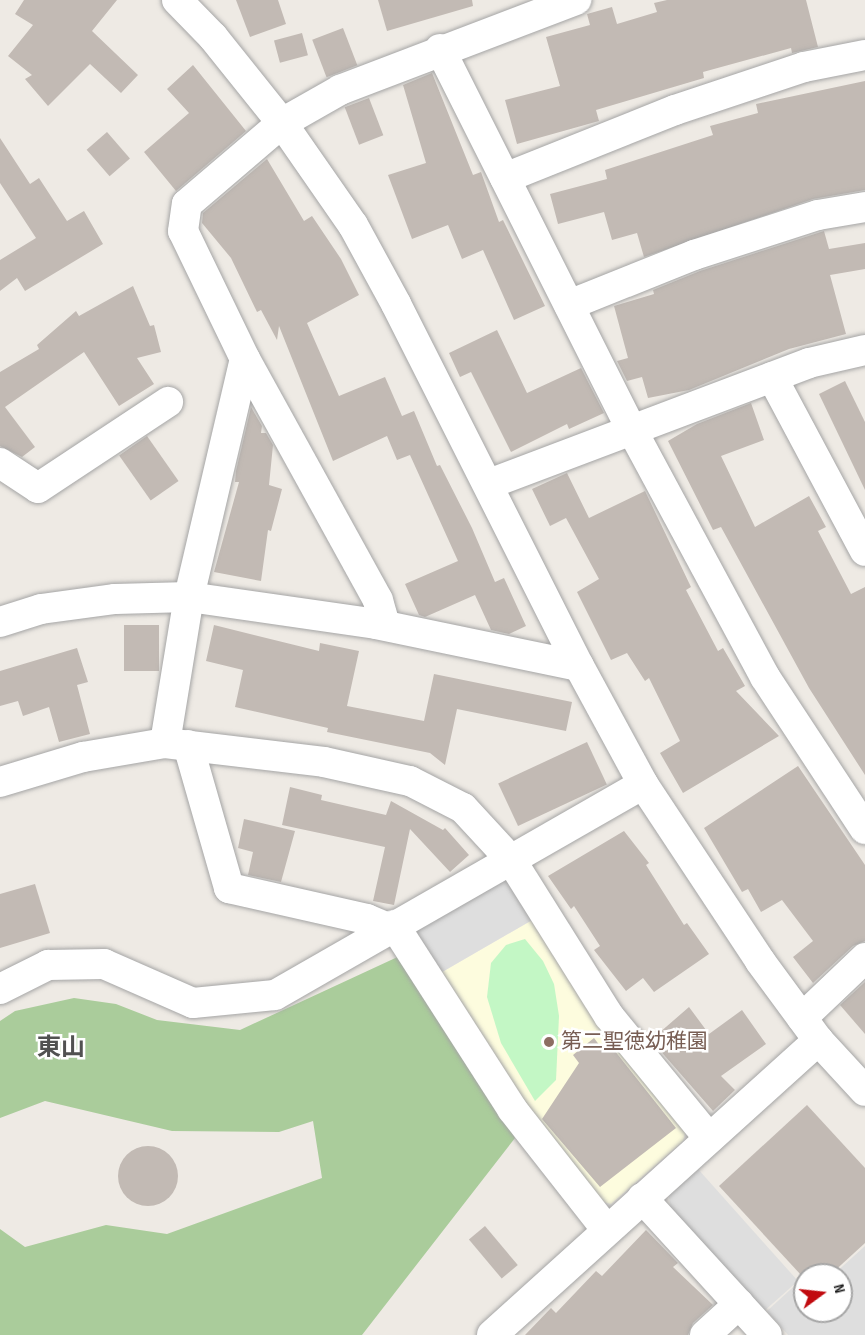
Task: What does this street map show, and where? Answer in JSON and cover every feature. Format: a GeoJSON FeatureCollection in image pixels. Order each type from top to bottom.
{"type":"FeatureCollection","features":[{"type":"Feature","properties":{"kind":"street"},"geometry":{"type":"LineString","coordinates":[[177,0],[213,37],[282,123],[353,225],[489,484],[579,666],[644,783],[810,1029],[865,1091]]}},
{"type":"Feature","properties":{"kind":"street"},"geometry":{"type":"LineString","coordinates":[[385,625],[378,600],[245,359],[183,231],[187,204],[282,123],[340,90],[440,49],[576,0]]}},
{"type":"Feature","properties":{"kind":"street"},"geometry":{"type":"LineString","coordinates":[[440,49],[632,430],[765,677],[865,829]]}},
{"type":"Feature","properties":{"kind":"street"},"geometry":{"type":"LineString","coordinates":[[505,178],[675,110],[804,67],[865,55]]}},
{"type":"Feature","properties":{"kind":"street"},"geometry":{"type":"LineString","coordinates":[[569,305],[706,251],[818,215],[865,207]]}},
{"type":"Feature","properties":{"kind":"street"},"geometry":{"type":"LineString","coordinates":[[489,484],[772,377],[865,350]]}},
{"type":"Feature","properties":{"kind":"street"},"geometry":{"type":"LineString","coordinates":[[245,359],[189,597],[176,744],[229,888],[391,926],[512,1109],[607,1230]]}},
{"type":"Feature","properties":{"kind":"street"},"geometry":{"type":"LineString","coordinates":[[772,377],[865,551]]}},
{"type":"Feature","properties":{"kind":"street"},"geometry":{"type":"LineString","coordinates":[[0,462],[38,488],[168,402]]}},
{"type":"Feature","properties":{"kind":"street"},"geometry":{"type":"LineString","coordinates":[[0,622],[41,609],[104,600],[189,597],[385,625],[579,666]]}},
{"type":"Feature","properties":{"kind":"street"},"geometry":{"type":"LineString","coordinates":[[0,782],[82,757],[176,744],[324,762],[410,781],[463,808],[511,860],[609,1016],[709,1138]]}},
{"type":"Feature","properties":{"kind":"street"},"geometry":{"type":"LineString","coordinates":[[0,989],[48,965],[104,964],[193,1003],[275,995],[391,926],[644,783]]}},
{"type":"Feature","properties":{"kind":"street"},"geometry":{"type":"LineString","coordinates":[[492,1335],[709,1138],[810,1029],[865,958]]}},
{"type":"Feature","properties":{"kind":"street"},"geometry":{"type":"LineString","coordinates":[[642,1198],[767,1335]]}},
{"type":"Feature","properties":{"kind":"street"},"geometry":{"type":"LineString","coordinates":[[705,1335],[739,1304]]}},
{"type":"Feature","properties":{"kind":"shaded area"},"geometry":{"type":"Polygon","coordinates":[[[498,877],[513,881],[534,919],[437,975],[412,937],[417,924],[498,877]]]}},
{"type":"Feature","properties":{"kind":"shaded area","name":"第二聖徳幼稚園"},"geometry":{"type":"Polygon","coordinates":[[[534,919],[687,1125],[683,1141],[611,1204],[596,1200],[545,1137],[437,975],[534,919]]]}},
{"type":"Feature","properties":{"kind":"shaded area"},"geometry":{"type":"Polygon","coordinates":[[[698,1169],[793,1275],[793,1285],[763,1312],[670,1208],[669,1195],[698,1169]]]}},
{"type":"Feature","properties":{"kind":"shaded area"},"geometry":{"type":"Polygon","coordinates":[[[865,1246],[865,1335],[788,1335],[767,1311],[793,1287],[793,1323],[853,1323],[853,1263],[846,1263],[865,1246]]]}},
{"type":"Feature","properties":{"kind":"green space"},"geometry":{"type":"Polygon","coordinates":[[[525,939],[543,961],[554,984],[559,1016],[556,1080],[535,1101],[501,1043],[487,997],[491,963],[506,945],[525,939]]]}},
{"type":"Feature","properties":{"kind":"green space"},"geometry":{"type":"Polygon","coordinates":[[[404,954],[515,1138],[362,1335],[0,1335],[0,1229],[25,1247],[106,1225],[167,1234],[322,1178],[313,1121],[279,1132],[172,1131],[45,1101],[0,1118],[0,1021],[15,1011],[74,998],[116,1004],[157,1020],[240,1030],[404,954]]]}},
{"type":"Feature","properties":{"kind":"building"},"geometry":{"type":"Polygon","coordinates":[[[24,0],[117,0],[92,31],[138,75],[121,93],[90,64],[48,106],[25,79],[32,75],[8,56],[33,25],[15,14],[24,0]]]}},
{"type":"Feature","properties":{"kind":"building"},"geometry":{"type":"Polygon","coordinates":[[[236,0],[278,0],[286,24],[250,37],[236,0]]]}},
{"type":"Feature","properties":{"kind":"building"},"geometry":{"type":"Polygon","coordinates":[[[378,0],[472,0],[473,6],[387,31],[378,0]]]}},
{"type":"Feature","properties":{"kind":"building"},"geometry":{"type":"Polygon","coordinates":[[[667,0],[806,0],[818,47],[792,53],[791,48],[703,72],[704,78],[596,110],[599,121],[517,144],[505,100],[560,86],[546,37],[590,25],[587,14],[612,7],[617,24],[657,12],[654,3],[667,0]]]}},
{"type":"Feature","properties":{"kind":"building"},"geometry":{"type":"Polygon","coordinates":[[[343,28],[357,65],[327,77],[312,40],[343,28]]]}},
{"type":"Feature","properties":{"kind":"building"},"geometry":{"type":"Polygon","coordinates":[[[302,33],[308,55],[280,63],[274,41],[302,33]]]}},
{"type":"Feature","properties":{"kind":"building"},"geometry":{"type":"Polygon","coordinates":[[[193,65],[246,131],[176,191],[144,152],[189,113],[167,89],[193,65]]]}},
{"type":"Feature","properties":{"kind":"building"},"geometry":{"type":"Polygon","coordinates":[[[432,73],[473,175],[481,172],[499,222],[503,220],[545,306],[514,320],[483,250],[462,259],[448,225],[412,239],[388,175],[426,163],[403,85],[432,73]]]}},
{"type":"Feature","properties":{"kind":"building"},"geometry":{"type":"Polygon","coordinates":[[[865,81],[865,190],[813,199],[644,257],[637,233],[612,240],[604,212],[558,224],[550,194],[607,179],[605,170],[713,135],[710,126],[758,113],[756,104],[865,81]]]}},
{"type":"Feature","properties":{"kind":"building"},"geometry":{"type":"Polygon","coordinates":[[[369,98],[383,135],[359,145],[345,107],[369,98]]]}},
{"type":"Feature","properties":{"kind":"building"},"geometry":{"type":"Polygon","coordinates":[[[107,132],[130,158],[110,176],[87,150],[107,132]]]}},
{"type":"Feature","properties":{"kind":"building"},"geometry":{"type":"Polygon","coordinates":[[[0,138],[30,184],[39,178],[67,221],[84,211],[103,244],[25,291],[17,278],[0,291],[0,260],[36,238],[0,183],[0,138]]]}},
{"type":"Feature","properties":{"kind":"building"},"geometry":{"type":"Polygon","coordinates":[[[267,159],[304,221],[312,216],[341,259],[359,295],[307,323],[339,396],[385,377],[402,416],[414,411],[437,466],[440,465],[472,528],[495,582],[504,578],[526,626],[509,634],[491,630],[475,595],[425,617],[419,615],[405,584],[458,561],[410,455],[397,460],[387,436],[333,461],[279,326],[277,340],[261,310],[257,312],[231,258],[202,223],[203,213],[267,159]]]}},
{"type":"Feature","properties":{"kind":"building"},"geometry":{"type":"Polygon","coordinates":[[[824,231],[829,249],[865,243],[865,269],[830,275],[846,334],[789,349],[689,390],[648,398],[642,377],[627,381],[617,361],[628,358],[614,306],[654,294],[653,290],[700,271],[824,231]]]}},
{"type":"Feature","properties":{"kind":"building"},"geometry":{"type":"Polygon","coordinates":[[[133,286],[150,326],[154,325],[161,352],[137,358],[154,384],[119,406],[84,352],[5,407],[35,447],[22,457],[0,446],[0,372],[39,349],[37,345],[76,311],[79,316],[133,286]]]}},
{"type":"Feature","properties":{"kind":"building"},"geometry":{"type":"Polygon","coordinates":[[[497,330],[527,393],[581,368],[604,413],[569,429],[567,424],[511,452],[471,372],[460,377],[449,353],[497,330]]]}},
{"type":"Feature","properties":{"kind":"building"},"geometry":{"type":"Polygon","coordinates":[[[845,381],[865,422],[865,490],[819,394],[845,381]]]}},
{"type":"Feature","properties":{"kind":"building"},"geometry":{"type":"Polygon","coordinates":[[[751,403],[764,440],[721,456],[755,527],[809,496],[826,527],[818,531],[851,594],[865,587],[865,775],[809,688],[721,527],[713,530],[668,441],[697,424],[751,403]]]}},
{"type":"Feature","properties":{"kind":"building"},"geometry":{"type":"Polygon","coordinates":[[[251,407],[262,426],[261,433],[266,433],[273,445],[269,485],[282,489],[271,531],[268,530],[261,581],[214,572],[239,482],[235,482],[236,471],[251,407]]]}},
{"type":"Feature","properties":{"kind":"building"},"geometry":{"type":"Polygon","coordinates":[[[147,436],[179,481],[151,501],[119,456],[147,436]]]}},
{"type":"Feature","properties":{"kind":"building"},"geometry":{"type":"Polygon","coordinates":[[[567,473],[589,518],[645,491],[691,587],[686,590],[718,651],[723,648],[745,686],[736,691],[779,736],[683,793],[660,753],[680,741],[649,678],[645,681],[627,653],[611,660],[577,592],[599,579],[566,518],[550,526],[532,489],[567,473]]]}},
{"type":"Feature","properties":{"kind":"building"},"geometry":{"type":"Polygon","coordinates":[[[124,625],[159,625],[159,671],[124,671],[124,625]]]}},
{"type":"Feature","properties":{"kind":"building"},"geometry":{"type":"Polygon","coordinates":[[[214,625],[319,651],[320,643],[359,651],[347,706],[424,721],[434,674],[572,702],[566,731],[457,709],[445,765],[430,753],[327,732],[328,728],[235,707],[243,670],[206,661],[214,625]]]}},
{"type":"Feature","properties":{"kind":"building"},"geometry":{"type":"Polygon","coordinates":[[[77,648],[88,682],[77,685],[90,734],[59,742],[49,707],[23,716],[18,701],[0,706],[0,671],[77,648]]]}},
{"type":"Feature","properties":{"kind":"building"},"geometry":{"type":"Polygon","coordinates":[[[587,742],[607,785],[518,826],[498,783],[587,742]]]}},
{"type":"Feature","properties":{"kind":"building"},"geometry":{"type":"Polygon","coordinates":[[[798,766],[865,865],[865,941],[853,946],[813,983],[793,957],[813,941],[782,900],[761,912],[748,889],[742,892],[704,828],[798,766]]]}},
{"type":"Feature","properties":{"kind":"building"},"geometry":{"type":"Polygon","coordinates":[[[290,787],[322,795],[321,800],[386,815],[391,801],[443,830],[445,828],[469,855],[450,872],[410,829],[394,905],[373,901],[385,847],[282,825],[290,787]]]}},
{"type":"Feature","properties":{"kind":"building"},"geometry":{"type":"Polygon","coordinates":[[[244,819],[295,831],[281,882],[248,875],[253,852],[238,848],[244,819]]]}},
{"type":"Feature","properties":{"kind":"building"},"geometry":{"type":"Polygon","coordinates":[[[624,831],[649,863],[646,865],[684,925],[687,923],[709,954],[654,992],[643,978],[626,991],[594,950],[600,946],[574,906],[571,909],[548,876],[624,831]]]}},
{"type":"Feature","properties":{"kind":"building"},"geometry":{"type":"Polygon","coordinates":[[[35,884],[50,933],[0,948],[0,894],[35,884]]]}},
{"type":"Feature","properties":{"kind":"building"},"geometry":{"type":"Polygon","coordinates":[[[865,982],[865,1034],[840,1005],[865,982]]]}},
{"type":"Feature","properties":{"kind":"building"},"geometry":{"type":"Polygon","coordinates":[[[689,1007],[709,1034],[742,1010],[766,1044],[721,1076],[735,1090],[713,1111],[651,1040],[689,1007]]]}},
{"type":"Feature","properties":{"kind":"building"},"geometry":{"type":"Polygon","coordinates":[[[594,1038],[600,1046],[607,1041],[676,1128],[600,1187],[542,1119],[579,1063],[573,1055],[594,1038]]]}},
{"type":"Feature","properties":{"kind":"building"},"geometry":{"type":"Polygon","coordinates":[[[807,1105],[865,1168],[865,1243],[843,1263],[793,1263],[793,1266],[719,1186],[807,1105]]]}},
{"type":"Feature","properties":{"kind":"building"},"geometry":{"type":"Polygon","coordinates":[[[142,1146],[154,1146],[165,1151],[173,1159],[178,1176],[176,1188],[165,1201],[154,1206],[142,1206],[131,1201],[123,1193],[118,1182],[118,1170],[123,1159],[131,1151],[142,1146]]]}},
{"type":"Feature","properties":{"kind":"building"},"geometry":{"type":"Polygon","coordinates":[[[485,1226],[518,1265],[502,1279],[469,1239],[485,1226]]]}},
{"type":"Feature","properties":{"kind":"building"},"geometry":{"type":"Polygon","coordinates":[[[646,1230],[678,1263],[673,1267],[713,1305],[693,1323],[688,1335],[525,1335],[551,1308],[556,1313],[596,1271],[602,1276],[646,1230]]]}},
{"type":"Feature","properties":{"kind":"place","name":"第二聖徳幼稚園"},"geometry":{"type":"Point","coordinates":[549,1042]}},
{"type":"Feature","properties":{"kind":"district","name":"東山"},"geometry":{"type":"Point","coordinates":[61,1048]}}]}
